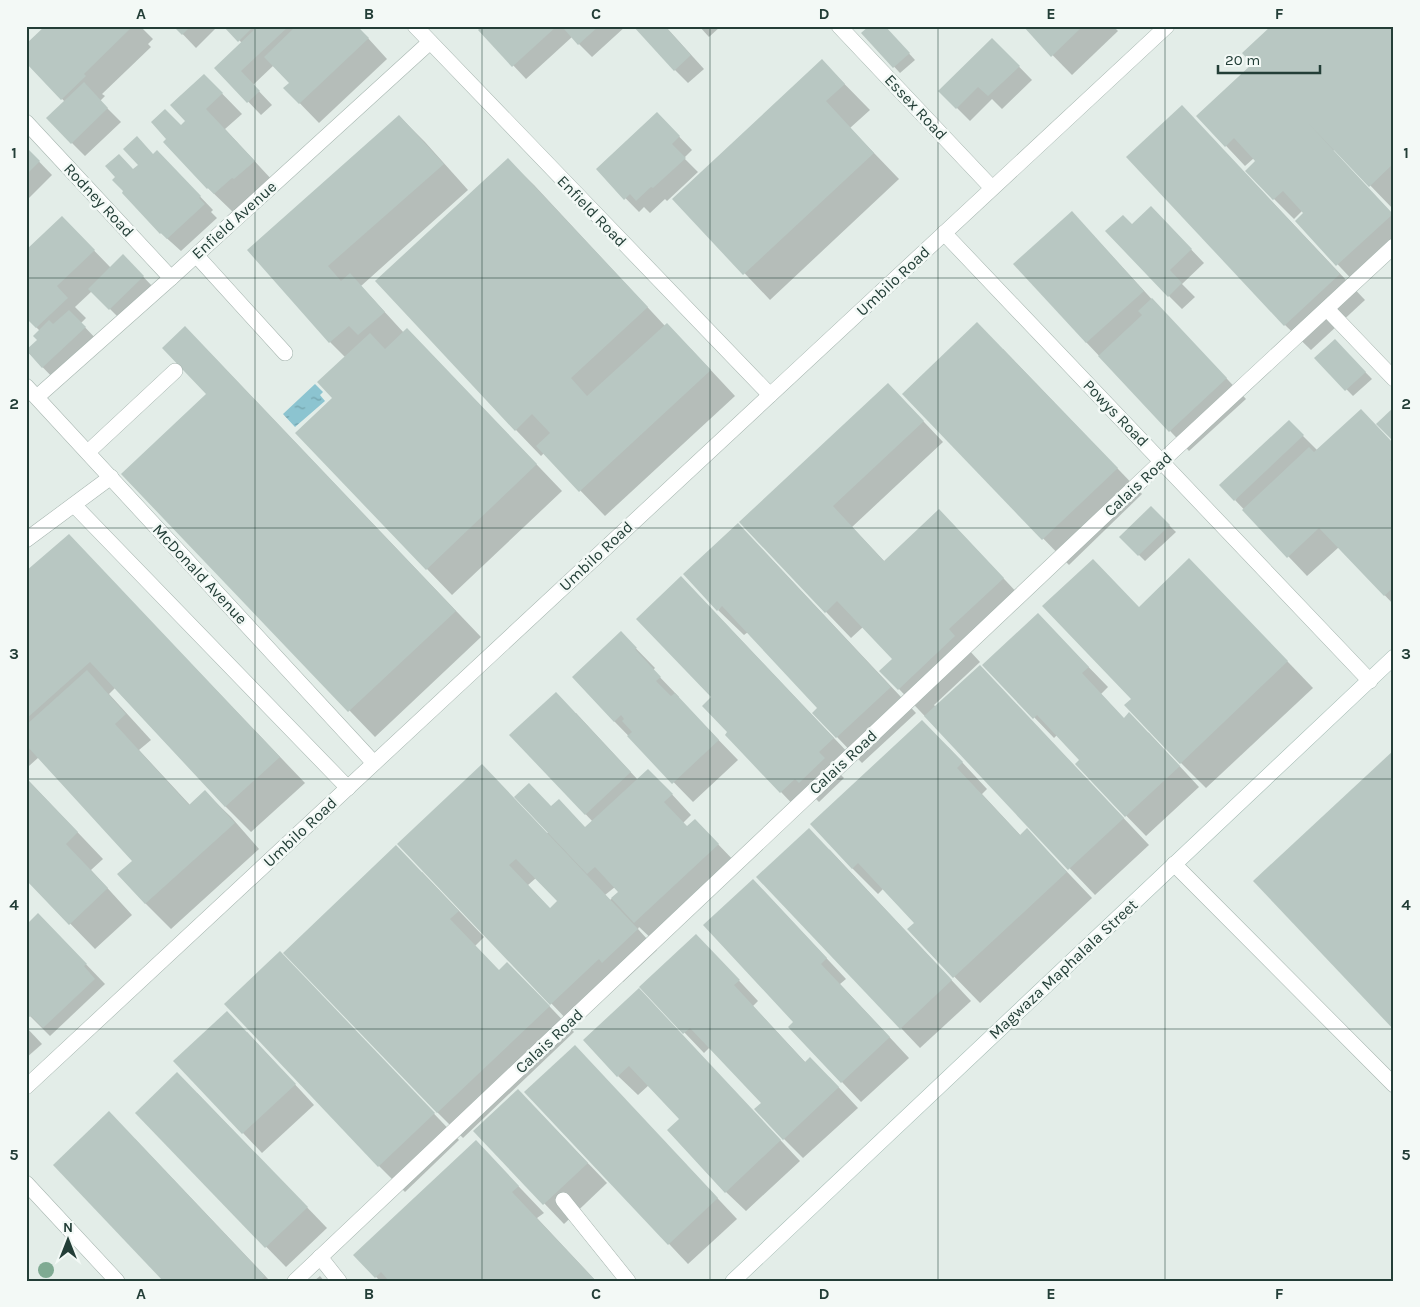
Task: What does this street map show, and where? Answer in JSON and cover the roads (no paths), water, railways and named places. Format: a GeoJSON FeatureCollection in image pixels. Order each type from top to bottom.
{"type":"FeatureCollection","features":[{"type":"Feature","properties":{"kind":"street","name":"Enfield Road"},"geometry":{"type":"LineString","coordinates":[[415,26],[770,395]]}},
{"type":"Feature","properties":{"kind":"street","name":"Essex Road"},"geometry":{"type":"LineString","coordinates":[[839,26],[992,188]]}},
{"type":"Feature","properties":{"kind":"street","name":"Umbilo Road"},"geometry":{"type":"LineString","coordinates":[[26,1087],[1167,26]]}},
{"type":"Feature","properties":{"kind":"street","name":"Enfield Avenue"},"geometry":{"type":"LineString","coordinates":[[37,397],[171,278],[430,42]]}},
{"type":"Feature","properties":{"kind":"street","name":"Rodney Road"},"geometry":{"type":"LineString","coordinates":[[26,122],[171,278]]}},
{"type":"Feature","properties":{"kind":"street","name":"Powys Road"},"geometry":{"type":"LineString","coordinates":[[944,233],[1370,681]]}},
{"type":"Feature","properties":{"kind":"street","name":"Calais Road"},"geometry":{"type":"LineString","coordinates":[[295,1281],[1162,462],[1394,246]]}},
{"type":"Feature","properties":{"kind":"street"},"geometry":{"type":"LineString","coordinates":[[196,255],[285,353]]}},
{"type":"Feature","properties":{"kind":"street"},"geometry":{"type":"LineString","coordinates":[[1327,308],[1394,379]]}},
{"type":"Feature","properties":{"kind":"street"},"geometry":{"type":"LineString","coordinates":[[88,452],[175,371]]}},
{"type":"Feature","properties":{"kind":"street","name":"McDonald Avenue"},"geometry":{"type":"LineString","coordinates":[[26,386],[374,763]]}},
{"type":"Feature","properties":{"kind":"street"},"geometry":{"type":"LineString","coordinates":[[26,540],[111,478]]}},
{"type":"Feature","properties":{"kind":"street"},"geometry":{"type":"LineString","coordinates":[[74,505],[348,788]]}},
{"type":"Feature","properties":{"kind":"street","name":"Magwaza Maphalala Street"},"geometry":{"type":"LineString","coordinates":[[737,1279],[1394,657]]}},
{"type":"Feature","properties":{"kind":"street"},"geometry":{"type":"LineString","coordinates":[[1174,864],[1394,1085]]}},
{"type":"Feature","properties":{"kind":"street"},"geometry":{"type":"LineString","coordinates":[[26,1183],[117,1281]]}},
{"type":"Feature","properties":{"kind":"street"},"geometry":{"type":"LineString","coordinates":[[563,1200],[628,1281]]}},
{"type":"Feature","properties":{"kind":"street"},"geometry":{"type":"LineString","coordinates":[[320,1257],[339,1281]]}},
{"type":"Feature","properties":{"kind":"water"},"geometry":{"type":"Polygon","coordinates":[[[315,384],[323,392],[320,395],[325,401],[295,427],[283,414],[315,384]]]}}]}
